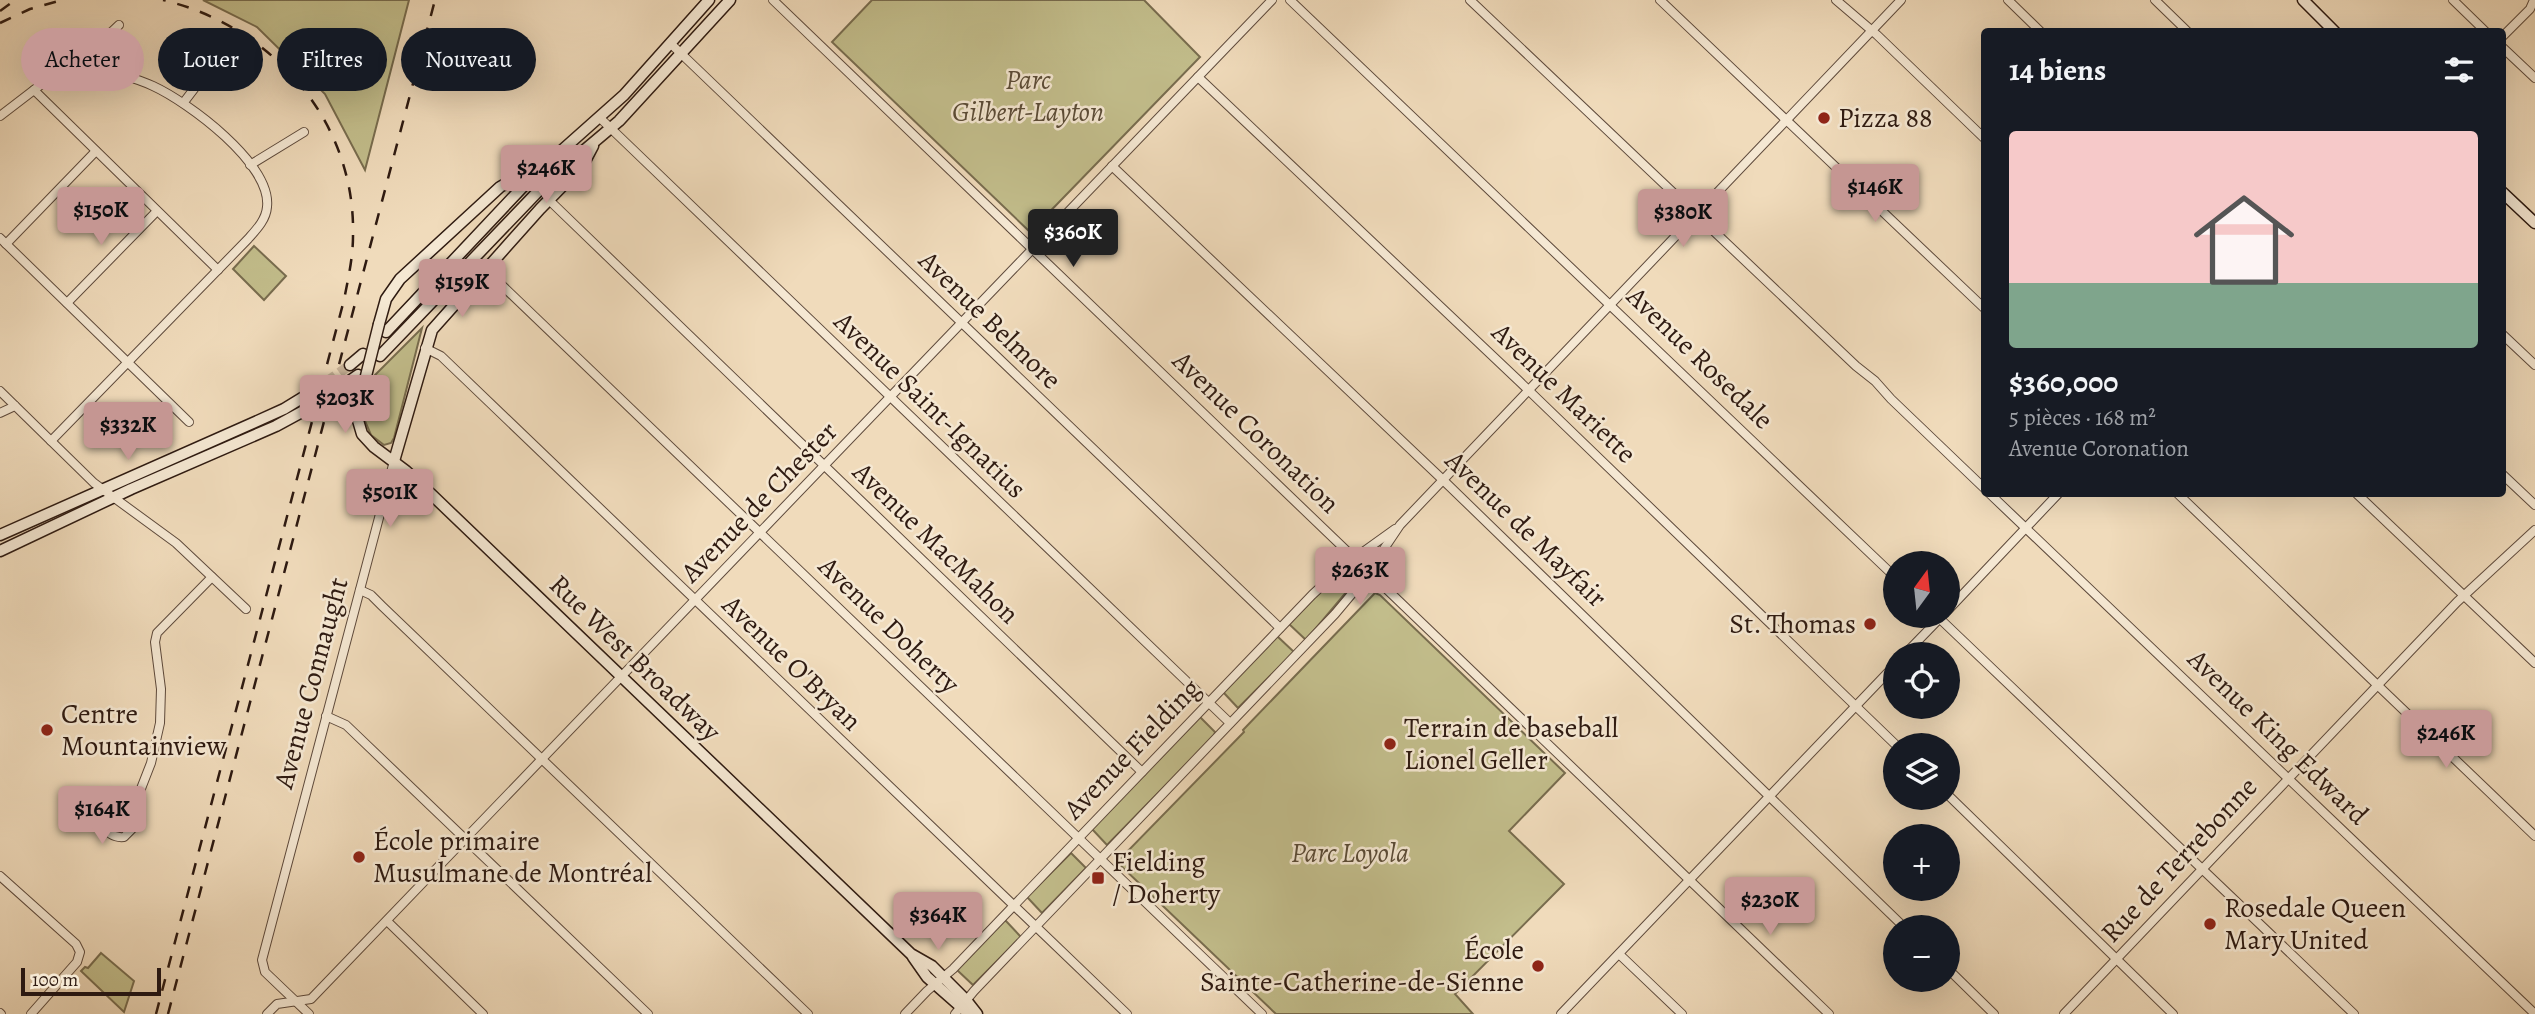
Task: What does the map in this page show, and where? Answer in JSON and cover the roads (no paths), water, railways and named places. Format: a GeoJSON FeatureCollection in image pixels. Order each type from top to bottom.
{"type":"FeatureCollection","features":[{"type":"Feature","properties":{"kind":"main road"},"geometry":{"type":"LineString","coordinates":[[383,328],[533,176],[600,118],[709,0]]}},
{"type":"Feature","properties":{"kind":"main road"},"geometry":{"type":"LineString","coordinates":[[380,356],[550,179],[611,129],[730,0]]}},
{"type":"Feature","properties":{"kind":"main road"},"geometry":{"type":"LineString","coordinates":[[2303,0],[2331,28]]}},
{"type":"Feature","properties":{"kind":"main road","name":"Avenue Connaught"},"geometry":{"type":"LineString","coordinates":[[394,461],[432,330],[583,165],[593,145]]}},
{"type":"Feature","properties":{"kind":"main road"},"geometry":{"type":"LineString","coordinates":[[345,384],[361,379],[383,328],[386,299],[400,279],[500,187],[512,180],[533,176]]}},
{"type":"Feature","properties":{"kind":"main road"},"geometry":{"type":"LineString","coordinates":[[2506,196],[2535,223]]}},
{"type":"Feature","properties":{"kind":"main road"},"geometry":{"type":"LineString","coordinates":[[350,365],[363,354]]}},
{"type":"Feature","properties":{"kind":"main road","name":"Rue West Broadway"},"geometry":{"type":"LineString","coordinates":[[361,379],[358,412],[360,429],[369,443],[415,479],[911,954],[924,974],[939,981],[963,1009],[977,1014]]}},
{"type":"Feature","properties":{"kind":"main road"},"geometry":{"type":"LineString","coordinates":[[0,551],[108,493],[277,412],[316,390]]}},
{"type":"Feature","properties":{"kind":"main road"},"geometry":{"type":"LineString","coordinates":[[0,535],[276,426],[311,407]]}},
{"type":"Feature","properties":{"kind":"street","name":"Avenue Coronation"},"geometry":{"type":"LineString","coordinates":[[772,0],[1829,1014]]}},
{"type":"Feature","properties":{"kind":"street","name":"Avenue de Chester"},"geometry":{"type":"LineString","coordinates":[[267,1014],[277,1004],[312,999],[1272,0]]}},
{"type":"Feature","properties":{"kind":"street","name":"Avenue Rosedale"},"geometry":{"type":"LineString","coordinates":[[1290,0],[1883,566]]}},
{"type":"Feature","properties":{"kind":"street"},"geometry":{"type":"LineString","coordinates":[[1470,0],[1856,366],[1875,380],[1891,399],[1981,485]]}},
{"type":"Feature","properties":{"kind":"street"},"geometry":{"type":"LineString","coordinates":[[1660,0],[1981,305]]}},
{"type":"Feature","properties":{"kind":"street"},"geometry":{"type":"LineString","coordinates":[[1836,0],[1872,30],[1981,135]]}},
{"type":"Feature","properties":{"kind":"street","name":"Avenue Fielding"},"geometry":{"type":"LineString","coordinates":[[963,1009],[1035,927],[1335,614],[1400,525],[1901,0]]}},
{"type":"Feature","properties":{"kind":"street"},"geometry":{"type":"LineString","coordinates":[[2008,0],[2037,28]]}},
{"type":"Feature","properties":{"kind":"street"},"geometry":{"type":"LineString","coordinates":[[2155,0],[2184,28]]}},
{"type":"Feature","properties":{"kind":"street"},"geometry":{"type":"LineString","coordinates":[[2453,0],[2482,28]]}},
{"type":"Feature","properties":{"kind":"street"},"geometry":{"type":"LineString","coordinates":[[2506,33],[2530,9],[2534,0]]}},
{"type":"Feature","properties":{"kind":"street","name":"Avenue Belmore"},"geometry":{"type":"LineString","coordinates":[[670,43],[1280,628]]}},
{"type":"Feature","properties":{"kind":"street"},"geometry":{"type":"LineString","coordinates":[[2506,51],[2535,78]]}},
{"type":"Feature","properties":{"kind":"street","name":"Avenue Mariette"},"geometry":{"type":"LineString","coordinates":[[1198,77],[1884,733]]}},
{"type":"Feature","properties":{"kind":"street"},"geometry":{"type":"LineString","coordinates":[[51,441],[257,229],[266,213],[268,205],[264,187],[250,165],[212,124],[184,102],[144,83]]}},
{"type":"Feature","properties":{"kind":"street"},"geometry":{"type":"LineString","coordinates":[[0,116],[33,91]]}},
{"type":"Feature","properties":{"kind":"street"},"geometry":{"type":"LineString","coordinates":[[35,91],[218,270]]}},
{"type":"Feature","properties":{"kind":"street"},"geometry":{"type":"LineString","coordinates":[[184,102],[192,91]]}},
{"type":"Feature","properties":{"kind":"street","name":"Avenue Saint-Ignatius"},"geometry":{"type":"LineString","coordinates":[[600,118],[1230,723]]}},
{"type":"Feature","properties":{"kind":"street"},"geometry":{"type":"LineString","coordinates":[[250,165],[303,132]]}},
{"type":"Feature","properties":{"kind":"street"},"geometry":{"type":"LineString","coordinates":[[96,151],[3,241],[189,422]]}},
{"type":"Feature","properties":{"kind":"street","name":"Avenue de Mayfair"},"geometry":{"type":"LineString","coordinates":[[1112,166],[1443,480],[1892,915]]}},
{"type":"Feature","properties":{"kind":"street","name":"Avenue MacMahon"},"geometry":{"type":"LineString","coordinates":[[549,200],[1142,772]]}},
{"type":"Feature","properties":{"kind":"street"},"geometry":{"type":"LineString","coordinates":[[66,303],[157,211]]}},
{"type":"Feature","properties":{"kind":"street","name":"Avenue Doherty"},"geometry":{"type":"LineString","coordinates":[[485,269],[1262,1014]]}},
{"type":"Feature","properties":{"kind":"street"},"geometry":{"type":"LineString","coordinates":[[2506,338],[2535,365]]}},
{"type":"Feature","properties":{"kind":"street","name":"Avenue O'Bryan"},"geometry":{"type":"LineString","coordinates":[[425,348],[441,356],[1126,1014]]}},
{"type":"Feature","properties":{"kind":"street"},"geometry":{"type":"LineString","coordinates":[[0,391],[108,493],[176,542],[246,609]]}},
{"type":"Feature","properties":{"kind":"street"},"geometry":{"type":"LineString","coordinates":[[0,413],[15,406]]}},
{"type":"Feature","properties":{"kind":"street","name":"Avenue Connaught"},"geometry":{"type":"LineString","coordinates":[[309,1014],[265,972],[262,963],[394,461]]}},
{"type":"Feature","properties":{"kind":"street"},"geometry":{"type":"LineString","coordinates":[[2506,478],[2535,505]]}},
{"type":"Feature","properties":{"kind":"street","name":"Avenue King Edward"},"geometry":{"type":"LineString","coordinates":[[1993,497],[2535,1014]]}},
{"type":"Feature","properties":{"kind":"street"},"geometry":{"type":"LineString","coordinates":[[1960,597],[2055,497]]}},
{"type":"Feature","properties":{"kind":"street"},"geometry":{"type":"LineString","coordinates":[[2181,497],[2535,836]]}},
{"type":"Feature","properties":{"kind":"street"},"geometry":{"type":"LineString","coordinates":[[2360,497],[2535,663]]}},
{"type":"Feature","properties":{"kind":"street","name":"Avenue Fielding"},"geometry":{"type":"LineString","coordinates":[[905,1014],[1316,592],[1355,558],[1400,525]]}},
{"type":"Feature","properties":{"kind":"street","name":"Rue de Terrebonne"},"geometry":{"type":"LineString","coordinates":[[2064,1014],[2463,596],[2535,530]]}},
{"type":"Feature","properties":{"kind":"street"},"geometry":{"type":"LineString","coordinates":[[135,804],[121,804],[108,811],[103,823],[107,832],[119,837],[129,834],[138,815],[135,804],[151,763],[160,723],[162,701],[157,633],[212,577]]}},
{"type":"Feature","properties":{"kind":"street"},"geometry":{"type":"LineString","coordinates":[[359,590],[376,600],[807,1014]]}},
{"type":"Feature","properties":{"kind":"street"},"geometry":{"type":"LineString","coordinates":[[1916,642],[1929,628]]}},
{"type":"Feature","properties":{"kind":"street"},"geometry":{"type":"LineString","coordinates":[[1950,628],[2354,1014]]}},
{"type":"Feature","properties":{"kind":"street"},"geometry":{"type":"LineString","coordinates":[[1561,1014],[1883,678]]}},
{"type":"Feature","properties":{"kind":"street"},"geometry":{"type":"LineString","coordinates":[[326,716],[346,725],[648,1014]]}},
{"type":"Feature","properties":{"kind":"street"},"geometry":{"type":"LineString","coordinates":[[1960,807],[2173,1014]]}},
{"type":"Feature","properties":{"kind":"street"},"geometry":{"type":"LineString","coordinates":[[0,876],[76,944],[80,952],[77,962],[31,1014]]}},
{"type":"Feature","properties":{"kind":"street"},"geometry":{"type":"LineString","coordinates":[[387,921],[483,1014]]}},
{"type":"Feature","properties":{"kind":"street"},"geometry":{"type":"LineString","coordinates":[[1619,954],[1682,1014]]}},
{"type":"Feature","properties":{"kind":"street"},"geometry":{"type":"LineString","coordinates":[[1960,981],[1994,1014]]}},
{"type":"Feature","properties":{"kind":"tunnel"},"geometry":{"type":"LineString","coordinates":[[315,390],[350,365]]}},
{"type":"Feature","properties":{"kind":"tunnel"},"geometry":{"type":"LineString","coordinates":[[311,407],[345,384]]}},
{"type":"Feature","properties":{"kind":"railway"},"geometry":{"type":"LineString","coordinates":[[0,11],[15,0]]}},
{"type":"Feature","properties":{"kind":"railway"},"geometry":{"type":"LineString","coordinates":[[0,23],[30,9],[62,0]]}},
{"type":"Feature","properties":{"kind":"railway"},"geometry":{"type":"LineString","coordinates":[[156,1014],[344,300],[353,236],[350,194],[340,154],[323,118],[300,85],[272,56],[239,32],[203,13],[163,0]]}},
{"type":"Feature","properties":{"kind":"railway"},"geometry":{"type":"LineString","coordinates":[[168,1014],[435,0]]}},
{"type":"Feature","properties":{"kind":"place","name":"Pizza 88"},"geometry":{"type":"Point","coordinates":[1824,118]}},
{"type":"Feature","properties":{"kind":"place","name":"St. Thomas"},"geometry":{"type":"Point","coordinates":[1870,624]}},
{"type":"Feature","properties":{"kind":"place","name":"Centre Mountainview"},"geometry":{"type":"Point","coordinates":[47,730]}},
{"type":"Feature","properties":{"kind":"place","name":"Terrain de baseball Lionel Geller"},"geometry":{"type":"Point","coordinates":[1390,744]}},
{"type":"Feature","properties":{"kind":"place","name":"École primaire Musulmane de Montréal"},"geometry":{"type":"Point","coordinates":[359,857]}},
{"type":"Feature","properties":{"kind":"place","name":"Fielding / Doherty"},"geometry":{"type":"Point","coordinates":[1098,878]}},
{"type":"Feature","properties":{"kind":"place","name":"Rosedale Queen Mary United"},"geometry":{"type":"Point","coordinates":[2210,924]}},
{"type":"Feature","properties":{"kind":"place","name":"École Sainte-Catherine-de-Sienne"},"geometry":{"type":"Point","coordinates":[1538,966]}},
{"type":"Feature","properties":{"kind":"park label","name":"Parc Gilbert-Layton"},"geometry":{"type":"Point","coordinates":[1028,96]}},
{"type":"Feature","properties":{"kind":"park label","name":"Parc Loyola"},"geometry":{"type":"Point","coordinates":[1350,853]}}]}
